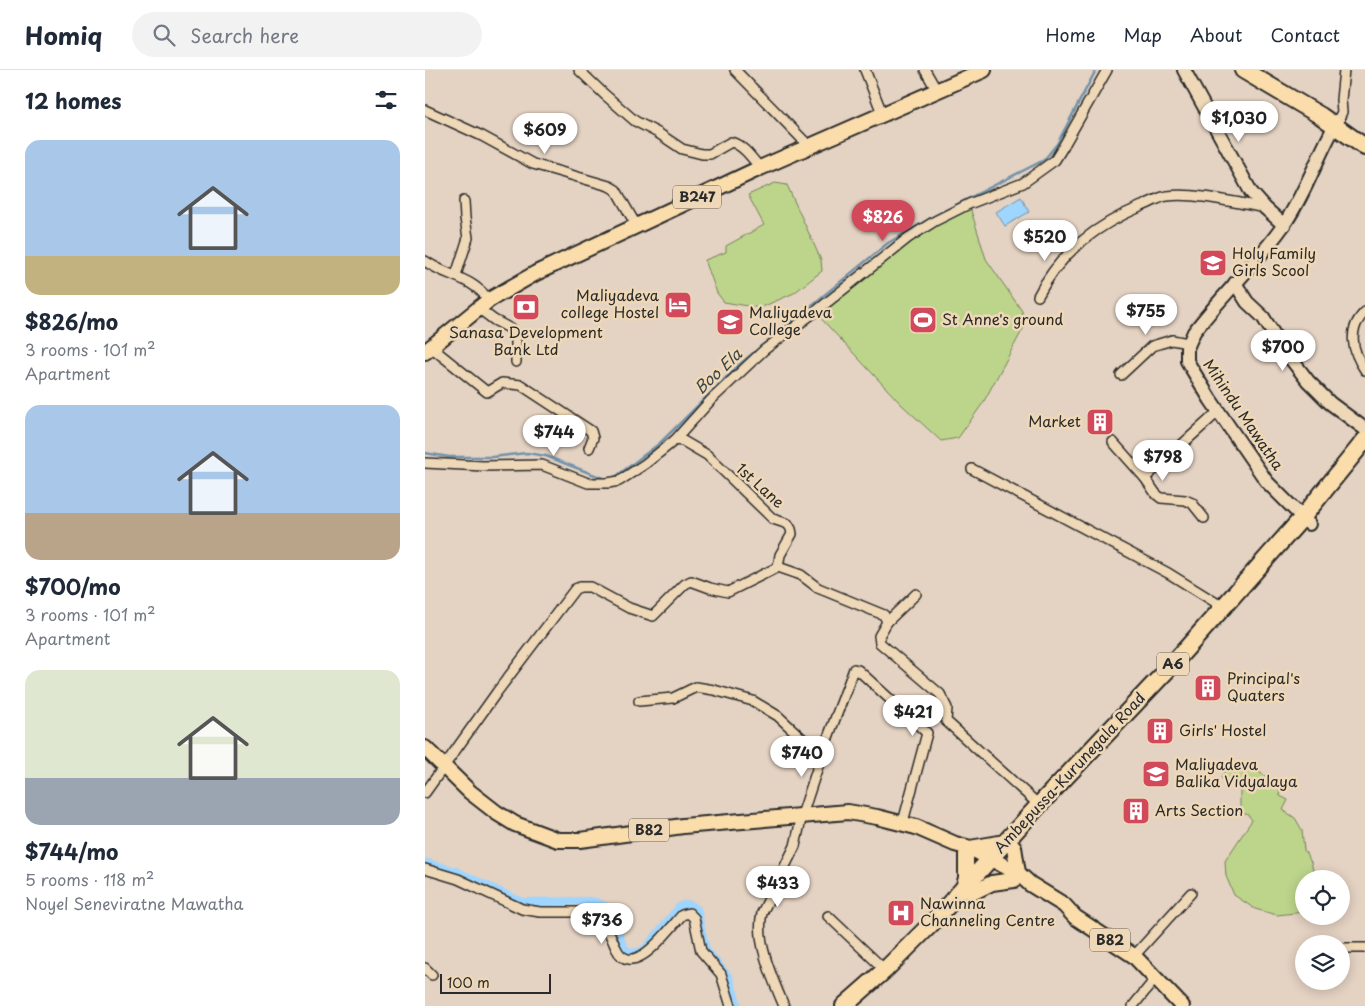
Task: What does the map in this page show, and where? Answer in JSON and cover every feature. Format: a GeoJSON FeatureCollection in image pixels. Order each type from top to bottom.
{"type":"FeatureCollection","features":[{"type":"Feature","properties":{"kind":"highway"},"geometry":{"type":"LineString","coordinates":[[1243,70],[1365,139]]}},
{"type":"Feature","properties":{"kind":"highway"},"geometry":{"type":"LineString","coordinates":[[1257,70],[1336,123],[1365,147]]}},
{"type":"Feature","properties":{"kind":"highway","name":"Ambepussa-Kurunegala Road"},"geometry":{"type":"LineString","coordinates":[[858,1006],[898,971],[991,864],[1077,780],[1183,666],[1305,521],[1365,440]]}},
{"type":"Feature","properties":{"kind":"highway","name":"Ambepussa-Kurunegala Road"},"geometry":{"type":"LineString","coordinates":[[1009,845],[1039,805],[1170,667],[1223,607],[1365,455]]}},
{"type":"Feature","properties":{"kind":"highway","name":"Ambepussa-Kurunegala Road"},"geometry":{"type":"LineString","coordinates":[[844,1006],[885,970],[967,891]]}},
{"type":"Feature","properties":{"kind":"main road","name":"B247"},"geometry":{"type":"LineString","coordinates":[[428,350],[484,304],[536,274],[636,225],[760,168],[984,70]]}},
{"type":"Feature","properties":{"kind":"main road","name":"B82"},"geometry":{"type":"LineString","coordinates":[[425,748],[470,792],[497,813],[515,824],[558,840],[580,840],[683,826],[847,812],[903,822],[955,844],[1016,876],[1064,905],[1075,917],[1134,956],[1183,1006]]}},
{"type":"Feature","properties":{"kind":"main road"},"geometry":{"type":"LineString","coordinates":[[1009,845],[1016,876],[967,891],[968,851],[1009,845]]}},
{"type":"Feature","properties":{"kind":"street"},"geometry":{"type":"LineString","coordinates":[[579,70],[635,121],[682,149],[701,154],[710,154],[731,142],[737,144],[746,152],[760,168]]}},
{"type":"Feature","properties":{"kind":"street"},"geometry":{"type":"LineString","coordinates":[[735,70],[810,147]]}},
{"type":"Feature","properties":{"kind":"street"},"geometry":{"type":"LineString","coordinates":[[865,70],[883,113]]}},
{"type":"Feature","properties":{"kind":"street"},"geometry":{"type":"LineString","coordinates":[[925,70],[937,91]]}},
{"type":"Feature","properties":{"kind":"street"},"geometry":{"type":"LineString","coordinates":[[425,463],[483,466],[542,465],[589,484],[608,484],[619,481],[645,464],[675,440],[711,400],[764,350],[908,238],[935,221],[969,204],[1023,182],[1055,160],[1107,70]]}},
{"type":"Feature","properties":{"kind":"street"},"geometry":{"type":"LineString","coordinates":[[1184,70],[1251,192],[1283,225]]}},
{"type":"Feature","properties":{"kind":"street"},"geometry":{"type":"LineString","coordinates":[[1121,375],[1152,346],[1172,340],[1188,342],[1203,320],[1267,247],[1283,225],[1308,182],[1342,112],[1341,100],[1344,70]]}},
{"type":"Feature","properties":{"kind":"street"},"geometry":{"type":"LineString","coordinates":[[425,110],[482,136],[533,164],[601,183],[616,190],[636,225]]}},
{"type":"Feature","properties":{"kind":"street"},"geometry":{"type":"LineString","coordinates":[[1038,296],[1045,282],[1076,245],[1115,217],[1166,196],[1191,196],[1265,208]]}},
{"type":"Feature","properties":{"kind":"street"},"geometry":{"type":"LineString","coordinates":[[456,275],[468,238],[464,201]]}},
{"type":"Feature","properties":{"kind":"street"},"geometry":{"type":"LineString","coordinates":[[425,261],[435,268],[475,284],[494,320],[513,330],[516,334],[516,362]]}},
{"type":"Feature","properties":{"kind":"street"},"geometry":{"type":"LineString","coordinates":[[1235,283],[1247,302],[1263,317],[1281,346],[1308,381],[1330,403],[1365,429]]}},
{"type":"Feature","properties":{"kind":"street"},"geometry":{"type":"LineString","coordinates":[[1365,312],[1359,317],[1354,328],[1352,341],[1359,361],[1365,370]]}},
{"type":"Feature","properties":{"kind":"street","name":"Mihindu Mawatha"},"geometry":{"type":"LineString","coordinates":[[1188,342],[1187,361],[1210,399],[1267,482],[1279,492],[1305,521]]}},
{"type":"Feature","properties":{"kind":"street"},"geometry":{"type":"LineString","coordinates":[[428,350],[487,392],[503,383],[521,385],[591,431],[593,438],[589,448]]}},
{"type":"Feature","properties":{"kind":"street"},"geometry":{"type":"LineString","coordinates":[[1145,478],[1219,411]]}},
{"type":"Feature","properties":{"kind":"street","name":"1st Lane"},"geometry":{"type":"LineString","coordinates":[[675,440],[683,441],[707,455],[773,519],[788,524],[792,534],[780,556],[778,568]]}},
{"type":"Feature","properties":{"kind":"street"},"geometry":{"type":"LineString","coordinates":[[1113,442],[1145,478],[1156,494],[1161,498],[1185,500],[1192,503],[1204,518]]}},
{"type":"Feature","properties":{"kind":"street"},"geometry":{"type":"LineString","coordinates":[[972,469],[1168,573],[1223,607]]}},
{"type":"Feature","properties":{"kind":"street"},"geometry":{"type":"LineString","coordinates":[[425,793],[497,692],[575,589],[580,587],[590,587],[629,608],[653,616],[691,580],[710,588],[728,592],[778,568],[801,575],[819,588],[884,615],[887,622]]}},
{"type":"Feature","properties":{"kind":"street"},"geometry":{"type":"LineString","coordinates":[[916,594],[887,622],[879,636],[880,643],[940,694],[947,708],[946,721],[1039,805]]}},
{"type":"Feature","properties":{"kind":"street"},"geometry":{"type":"LineString","coordinates":[[784,1006],[772,978],[761,934],[760,922],[795,846],[802,815],[824,748],[854,669],[858,670],[927,733],[903,822]]}},
{"type":"Feature","properties":{"kind":"street"},"geometry":{"type":"LineString","coordinates":[[639,701],[673,698],[696,687],[715,690],[753,701],[778,716],[806,742],[824,748]]}},
{"type":"Feature","properties":{"kind":"street"},"geometry":{"type":"LineString","coordinates":[[425,869],[458,879],[522,909],[540,912],[594,912],[604,922],[620,955],[629,960],[641,958],[645,955],[682,915],[689,913],[693,918],[701,951],[721,974],[731,1006]]}},
{"type":"Feature","properties":{"kind":"street"},"geometry":{"type":"LineString","coordinates":[[1134,956],[1191,893]]}},
{"type":"Feature","properties":{"kind":"street"},"geometry":{"type":"LineString","coordinates":[[828,916],[885,970]]}},
{"type":"Feature","properties":{"kind":"street"},"geometry":{"type":"LineString","coordinates":[[1350,948],[1365,948]]}},
{"type":"Feature","properties":{"kind":"street"},"geometry":{"type":"LineString","coordinates":[[425,968],[432,975]]}},
{"type":"Feature","properties":{"kind":"street"},"geometry":{"type":"LineString","coordinates":[[1133,1006],[1156,978]]}},
{"type":"Feature","properties":{"kind":"green space"},"geometry":{"type":"Polygon","coordinates":[[[775,183],[787,185],[821,260],[822,271],[794,293],[760,308],[724,302],[717,293],[705,260],[726,252],[726,246],[764,225],[748,195],[775,183]]]}},
{"type":"Feature","properties":{"kind":"green space","name":"St Anne's ground"},"geometry":{"type":"Polygon","coordinates":[[[969,204],[986,259],[1022,311],[1024,327],[983,403],[958,438],[941,441],[901,404],[815,312],[883,257],[969,204]]]}},
{"type":"Feature","properties":{"kind":"green space"},"geometry":{"type":"Polygon","coordinates":[[[1231,761],[1244,766],[1248,765],[1279,785],[1280,796],[1288,800],[1283,810],[1295,818],[1302,830],[1304,850],[1311,862],[1313,870],[1295,870],[1295,913],[1277,915],[1255,909],[1234,895],[1226,876],[1225,861],[1252,820],[1248,815],[1240,812],[1240,791],[1221,778],[1231,761]]]}},
{"type":"Feature","properties":{"kind":"water"},"geometry":{"type":"Polygon","coordinates":[[[1021,197],[1029,212],[1005,226],[996,212],[1021,197]]]}},
{"type":"Feature","properties":{"kind":"waterway","name":"Boo Ela"},"geometry":{"type":"LineString","coordinates":[[610,479],[660,443],[741,363],[888,243],[934,216],[1044,160],[1057,144],[1096,70]]}},
{"type":"Feature","properties":{"kind":"waterway","name":"Boo Ela"},"geometry":{"type":"LineString","coordinates":[[425,453],[449,457],[492,457],[527,453],[546,456],[605,479]]}},
{"type":"Feature","properties":{"kind":"waterway"},"geometry":{"type":"LineString","coordinates":[[425,862],[456,871],[522,902],[591,901],[605,906],[613,915],[624,946],[628,951],[635,953],[644,950],[679,907],[686,904],[690,905],[697,909],[706,950],[729,977],[738,1006]]}},
{"type":"Feature","properties":{"kind":"place","name":"Holy Family Girls Scool"},"geometry":{"type":"Point","coordinates":[1213,263]}},
{"type":"Feature","properties":{"kind":"place","name":"Maliyadeva college Hostel"},"geometry":{"type":"Point","coordinates":[678,305]}},
{"type":"Feature","properties":{"kind":"place","name":"Sanasa Development Bank Ltd"},"geometry":{"type":"Point","coordinates":[526,307]}},
{"type":"Feature","properties":{"kind":"place","name":"St Anne's ground"},"geometry":{"type":"Point","coordinates":[923,320]}},
{"type":"Feature","properties":{"kind":"place","name":"Maliyadeva College"},"geometry":{"type":"Point","coordinates":[730,322]}},
{"type":"Feature","properties":{"kind":"place","name":"Market"},"geometry":{"type":"Point","coordinates":[1100,422]}},
{"type":"Feature","properties":{"kind":"place","name":"Principal's Quaters"},"geometry":{"type":"Point","coordinates":[1208,688]}},
{"type":"Feature","properties":{"kind":"place","name":"Girls' Hostel"},"geometry":{"type":"Point","coordinates":[1160,731]}},
{"type":"Feature","properties":{"kind":"place","name":"Maliyadeva Balika Vidyalaya"},"geometry":{"type":"Point","coordinates":[1156,774]}},
{"type":"Feature","properties":{"kind":"place","name":"Arts Section"},"geometry":{"type":"Point","coordinates":[1136,811]}},
{"type":"Feature","properties":{"kind":"place","name":"Nawinna Channeling Centre"},"geometry":{"type":"Point","coordinates":[901,913]}}]}
